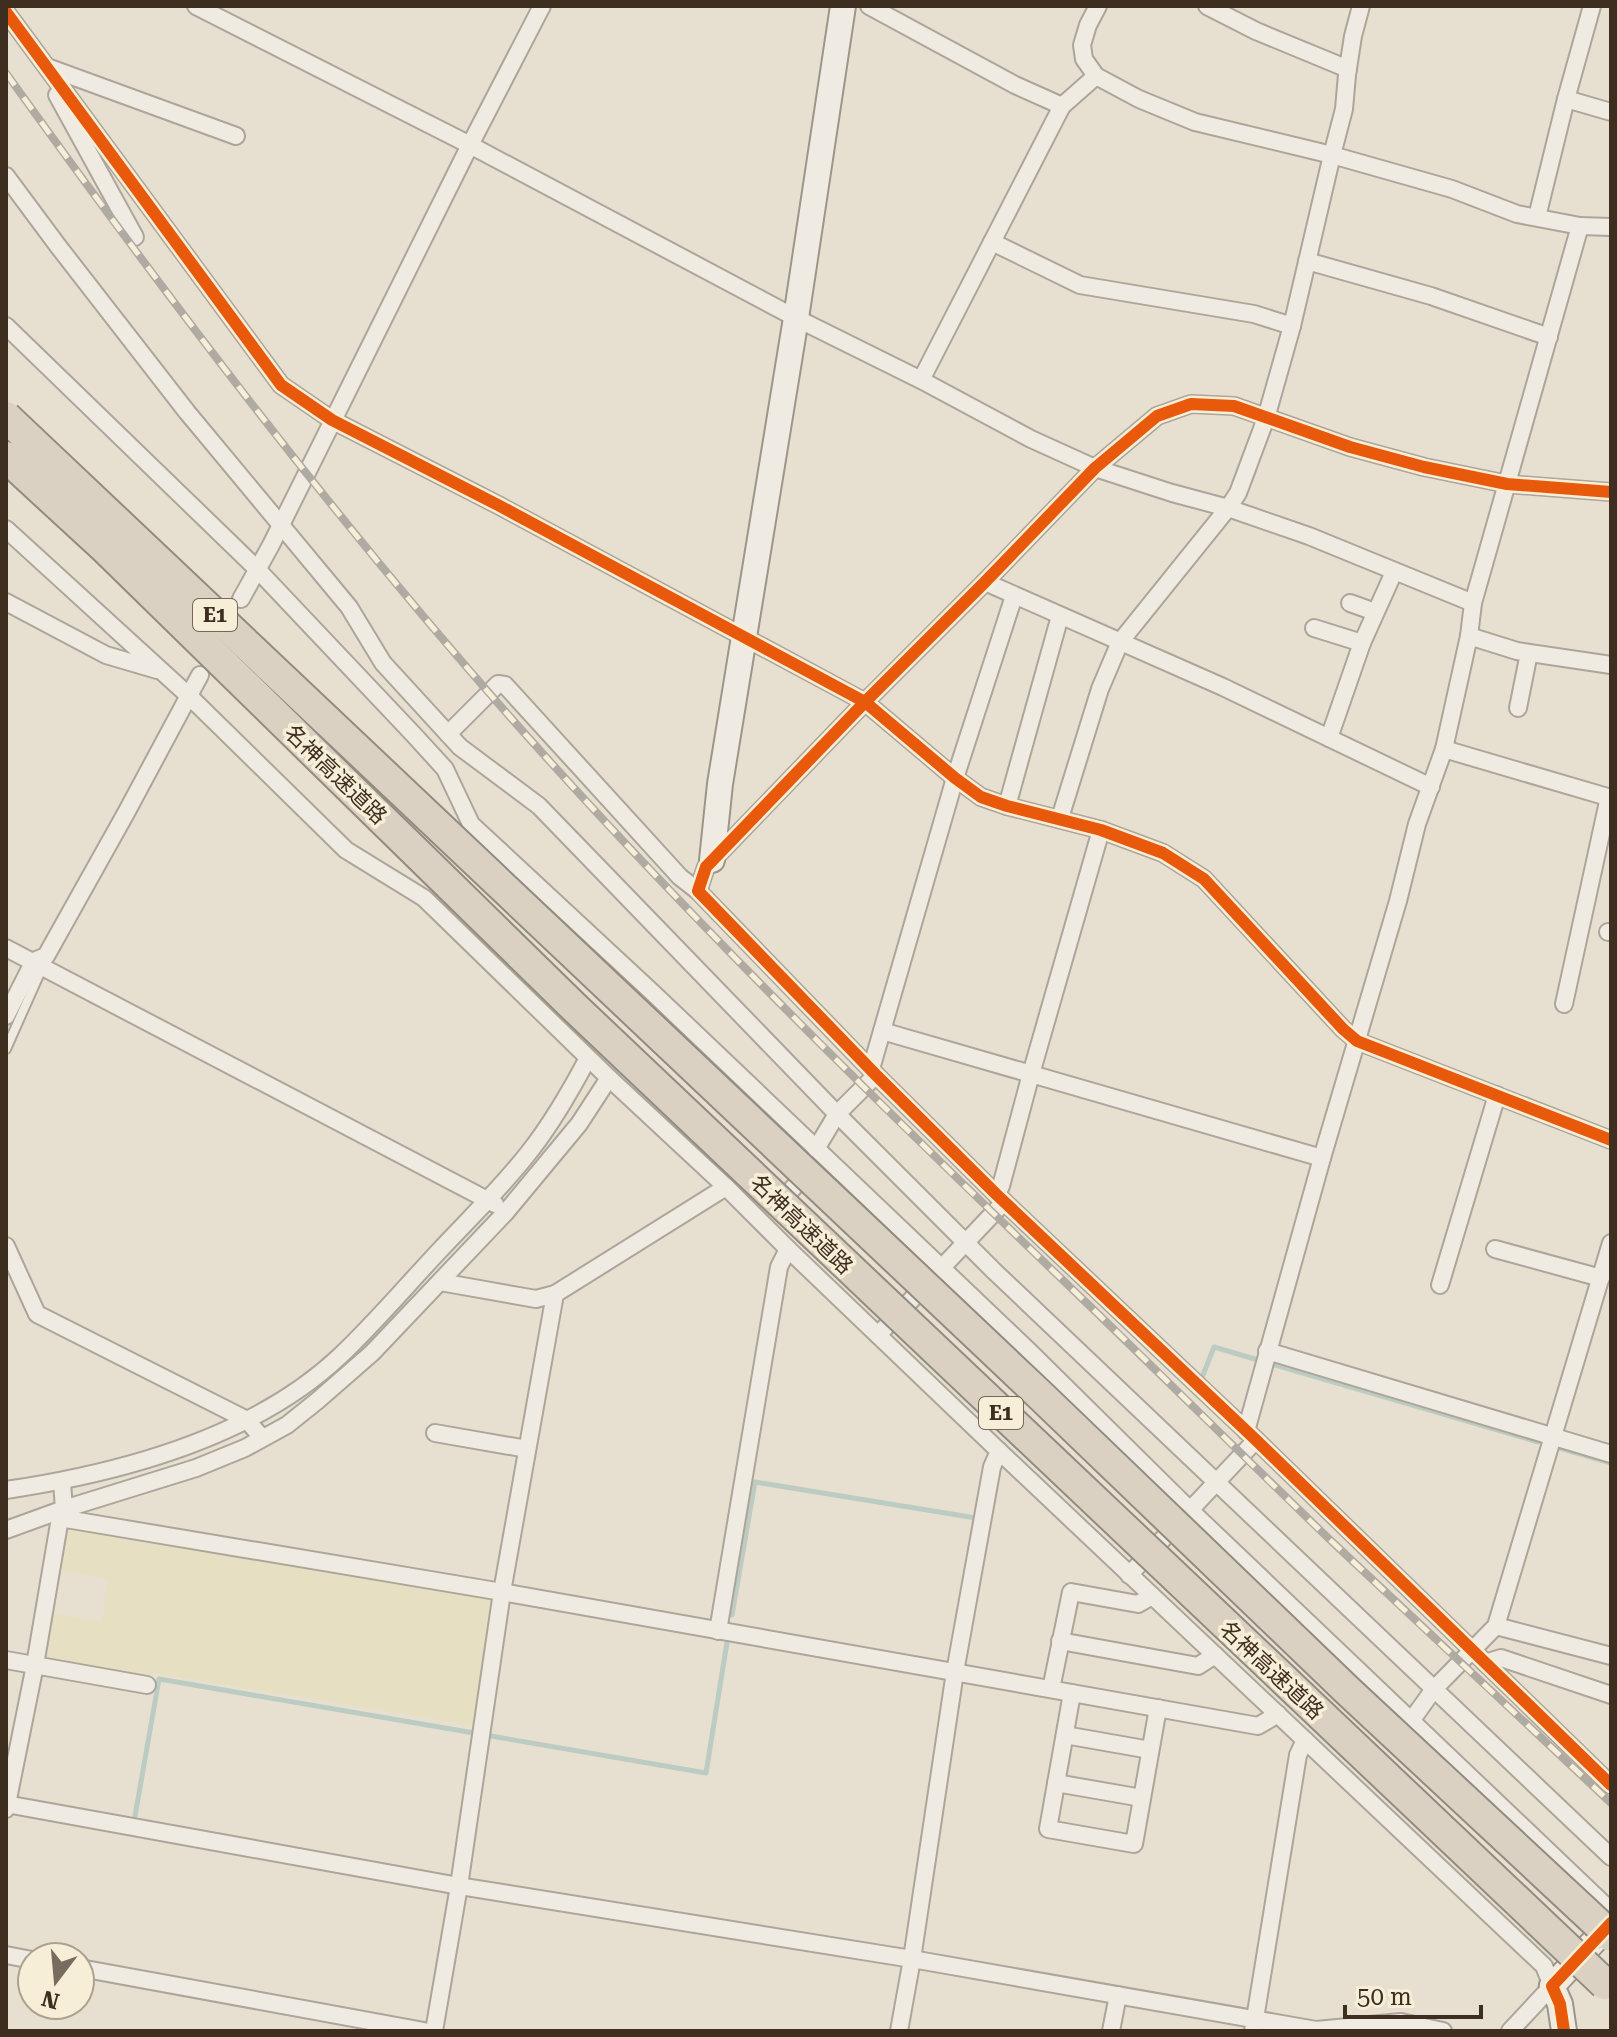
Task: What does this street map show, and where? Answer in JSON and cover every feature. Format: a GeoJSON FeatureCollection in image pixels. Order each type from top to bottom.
{"type":"FeatureCollection","features":[{"type":"Feature","properties":{"kind":"highway","name":"名神高速道路"},"geometry":{"type":"LineString","coordinates":[[6,417],[1040,1395],[1348,1691],[1611,1936]]}},
{"type":"Feature","properties":{"kind":"highway","name":"名神高速道路"},"geometry":{"type":"LineString","coordinates":[[6,457],[106,549],[596,1028],[1605,1984]]}},
{"type":"Feature","properties":{"kind":"street"},"geometry":{"type":"LineString","coordinates":[[196,6],[470,145],[1031,439],[1095,468],[1309,536],[1473,603]]}},
{"type":"Feature","properties":{"kind":"street"},"geometry":{"type":"LineString","coordinates":[[241,599],[542,6]]}},
{"type":"Feature","properties":{"kind":"street"},"geometry":{"type":"LineString","coordinates":[[712,860],[720,784],[843,6]]}},
{"type":"Feature","properties":{"kind":"street"},"geometry":{"type":"LineString","coordinates":[[869,6],[1015,85],[1062,106]]}},
{"type":"Feature","properties":{"kind":"street"},"geometry":{"type":"LineString","coordinates":[[1098,6],[1082,45],[1084,59],[1096,76],[1139,99],[1195,122],[1332,155],[1452,189],[1517,214],[1580,226],[1611,227]]}},
{"type":"Feature","properties":{"kind":"street"},"geometry":{"type":"LineString","coordinates":[[1207,6],[1256,31],[1348,69]]}},
{"type":"Feature","properties":{"kind":"street"},"geometry":{"type":"LineString","coordinates":[[1060,818],[1100,689],[1120,642],[1238,493],[1266,418],[1292,326],[1344,109],[1353,36],[1361,6]]}},
{"type":"Feature","properties":{"kind":"street"},"geometry":{"type":"LineString","coordinates":[[1537,217],[1592,6]]}},
{"type":"Feature","properties":{"kind":"street"},"geometry":{"type":"LineString","coordinates":[[6,12],[281,385],[332,420],[498,505],[865,702],[981,797],[1101,830],[1163,853],[1204,879],[1357,1041],[1611,1140]]}},
{"type":"Feature","properties":{"kind":"street"},"geometry":{"type":"LineString","coordinates":[[27,41],[135,237]]}},
{"type":"Feature","properties":{"kind":"street"},"geometry":{"type":"LineString","coordinates":[[47,67],[236,136]]}},
{"type":"Feature","properties":{"kind":"street"},"geometry":{"type":"LineString","coordinates":[[921,380],[1062,106],[1096,76]]}},
{"type":"Feature","properties":{"kind":"street"},"geometry":{"type":"LineString","coordinates":[[1566,99],[1611,112]]}},
{"type":"Feature","properties":{"kind":"street"},"geometry":{"type":"LineString","coordinates":[[6,176],[187,412],[349,607],[383,663],[460,747],[539,806],[966,1243],[1611,1857]]}},
{"type":"Feature","properties":{"kind":"street"},"geometry":{"type":"LineString","coordinates":[[1129,1575],[1217,1483],[1251,1436],[1267,1351],[1398,901],[1417,824],[1444,749],[1469,636],[1473,603],[1580,226]]}},
{"type":"Feature","properties":{"kind":"street"},"geometry":{"type":"LineString","coordinates":[[992,242],[1080,285],[1254,314],[1292,326]]}},
{"type":"Feature","properties":{"kind":"street"},"geometry":{"type":"LineString","coordinates":[[1307,261],[1431,296],[1549,337]]}},
{"type":"Feature","properties":{"kind":"street"},"geometry":{"type":"LineString","coordinates":[[6,326],[257,569],[445,769],[471,824],[942,1268],[1190,1510],[1611,1911]]}},
{"type":"Feature","properties":{"kind":"street"},"geometry":{"type":"LineString","coordinates":[[698,891],[706,867],[712,860],[1095,468],[1157,416],[1191,404],[1234,406],[1350,447],[1424,467],[1507,484],[1611,492]]}},
{"type":"Feature","properties":{"kind":"street"},"geometry":{"type":"LineString","coordinates":[[6,529],[189,696],[346,850],[424,898],[1129,1575],[1544,1966],[1560,2004],[1564,2031]]}},
{"type":"Feature","properties":{"kind":"street"},"geometry":{"type":"LineString","coordinates":[[1329,738],[1362,643],[1394,572]]}},
{"type":"Feature","properties":{"kind":"street"},"geometry":{"type":"LineString","coordinates":[[985,582],[1223,687],[1431,787]]}},
{"type":"Feature","properties":{"kind":"street"},"geometry":{"type":"LineString","coordinates":[[760,1222],[820,1153],[837,1114],[873,1072],[955,778],[1014,596]]}},
{"type":"Feature","properties":{"kind":"street"},"geometry":{"type":"LineString","coordinates":[[6,602],[106,655],[162,672]]}},
{"type":"Feature","properties":{"kind":"street"},"geometry":{"type":"LineString","coordinates":[[1350,603],[1375,612]]}},
{"type":"Feature","properties":{"kind":"street"},"geometry":{"type":"LineString","coordinates":[[1007,806],[1060,616]]}},
{"type":"Feature","properties":{"kind":"street"},"geometry":{"type":"LineString","coordinates":[[1314,628],[1362,643]]}},
{"type":"Feature","properties":{"kind":"street"},"geometry":{"type":"LineString","coordinates":[[1469,636],[1517,651],[1611,665]]}},
{"type":"Feature","properties":{"kind":"street"},"geometry":{"type":"LineString","coordinates":[[1518,708],[1529,653]]}},
{"type":"Feature","properties":{"kind":"street"},"geometry":{"type":"LineString","coordinates":[[6,1016],[38,963],[46,956],[200,675]]}},
{"type":"Feature","properties":{"kind":"street"},"geometry":{"type":"LineString","coordinates":[[448,734],[498,684],[505,685],[680,877],[698,891],[873,1072],[1611,1785]]}},
{"type":"Feature","properties":{"kind":"street"},"geometry":{"type":"LineString","coordinates":[[1444,749],[1610,797],[1564,1004]]}},
{"type":"Feature","properties":{"kind":"street"},"geometry":{"type":"LineString","coordinates":[[878,1335],[966,1243],[1000,1198],[1031,1074],[1101,830]]}},
{"type":"Feature","properties":{"kind":"street"},"geometry":{"type":"LineString","coordinates":[[6,948],[488,1199],[506,1212]]}},
{"type":"Feature","properties":{"kind":"street"},"geometry":{"type":"LineString","coordinates":[[882,1031],[1322,1158]]}},
{"type":"Feature","properties":{"kind":"street"},"geometry":{"type":"LineString","coordinates":[[6,1490],[62,1482],[144,1461],[247,1420],[290,1395],[339,1357],[488,1199],[530,1151],[564,1104],[588,1058]]}},
{"type":"Feature","properties":{"kind":"street"},"geometry":{"type":"LineString","coordinates":[[6,1530],[196,1468],[245,1448],[287,1425],[372,1353],[506,1212],[579,1124],[609,1078]]}},
{"type":"Feature","properties":{"kind":"street"},"geometry":{"type":"LineString","coordinates":[[1440,1285],[1497,1095]]}},
{"type":"Feature","properties":{"kind":"street"},"geometry":{"type":"LineString","coordinates":[[440,1282],[536,1299],[555,1294],[726,1187]]}},
{"type":"Feature","properties":{"kind":"street"},"geometry":{"type":"LineString","coordinates":[[1411,1721],[1434,1689],[1496,1626],[1611,1243]]}},
{"type":"Feature","properties":{"kind":"street"},"geometry":{"type":"LineString","coordinates":[[6,1246],[37,1314],[247,1420],[262,1438]]}},
{"type":"Feature","properties":{"kind":"street"},"geometry":{"type":"LineString","coordinates":[[718,1631],[779,1267],[788,1249]]}},
{"type":"Feature","properties":{"kind":"street"},"geometry":{"type":"LineString","coordinates":[[1495,1249],[1601,1278]]}},
{"type":"Feature","properties":{"kind":"street"},"geometry":{"type":"LineString","coordinates":[[434,2031],[459,1886],[502,1592],[555,1294]]}},
{"type":"Feature","properties":{"kind":"street"},"geometry":{"type":"LineString","coordinates":[[1267,1351],[1611,1454]]}},
{"type":"Feature","properties":{"kind":"street"},"geometry":{"type":"LineString","coordinates":[[435,1433],[527,1449]]}},
{"type":"Feature","properties":{"kind":"street"},"geometry":{"type":"LineString","coordinates":[[899,2031],[955,1672],[992,1467],[999,1451]]}},
{"type":"Feature","properties":{"kind":"street"},"geometry":{"type":"LineString","coordinates":[[62,1482],[62,1513],[6,1806],[459,1886],[1118,1995],[1254,2025],[1316,2030],[1401,2022],[1443,2031]]}},
{"type":"Feature","properties":{"kind":"street"},"geometry":{"type":"LineString","coordinates":[[62,1513],[1258,1726],[1278,1714]]}},
{"type":"Feature","properties":{"kind":"street"},"geometry":{"type":"LineString","coordinates":[[1051,1689],[1071,1592],[1138,1604],[1152,1596]]}},
{"type":"Feature","properties":{"kind":"street"},"geometry":{"type":"LineString","coordinates":[[1496,1626],[1611,1656]]}},
{"type":"Feature","properties":{"kind":"street"},"geometry":{"type":"LineString","coordinates":[[1060,1641],[1198,1666],[1215,1655]]}},
{"type":"Feature","properties":{"kind":"street"},"geometry":{"type":"LineString","coordinates":[[1485,1663],[1501,1658],[1611,1695]]}},
{"type":"Feature","properties":{"kind":"street"},"geometry":{"type":"LineString","coordinates":[[6,1660],[147,1685]]}},
{"type":"Feature","properties":{"kind":"street"},"geometry":{"type":"LineString","coordinates":[[1072,1693],[1048,1829],[1134,1844],[1158,1708]]}},
{"type":"Feature","properties":{"kind":"street"},"geometry":{"type":"LineString","coordinates":[[1065,1735],[1150,1750]]}},
{"type":"Feature","properties":{"kind":"street"},"geometry":{"type":"LineString","coordinates":[[1254,2025],[1298,1755],[1305,1740]]}},
{"type":"Feature","properties":{"kind":"street"},"geometry":{"type":"LineString","coordinates":[[1056,1783],[1142,1798]]}},
{"type":"Feature","properties":{"kind":"street"},"geometry":{"type":"LineString","coordinates":[[1510,2031],[1611,1923]]}},
{"type":"Feature","properties":{"kind":"street"},"geometry":{"type":"LineString","coordinates":[[96,1971],[424,2031]]}},
{"type":"Feature","properties":{"kind":"street"},"geometry":{"type":"LineString","coordinates":[[1111,2031],[1118,1995]]}},
{"type":"Feature","properties":{"kind":"lane"},"geometry":{"type":"LineString","coordinates":[[6,1049],[38,963]]}},
{"type":"Feature","properties":{"kind":"shaded area"},"geometry":{"type":"Polygon","coordinates":[[[70,1525],[493,1598],[495,1602],[476,1726],[153,1673],[151,1681],[40,1663],[49,1613],[101,1621],[108,1579],[56,1569],[62,1532],[70,1525]]]}},
{"type":"Feature","properties":{"kind":"waterway"},"geometry":{"type":"LineString","coordinates":[[1203,1375],[1214,1347],[1258,1360]]}},
{"type":"Feature","properties":{"kind":"waterway"},"geometry":{"type":"LineString","coordinates":[[1272,1364],[1538,1442]]}},
{"type":"Feature","properties":{"kind":"waterway"},"geometry":{"type":"LineString","coordinates":[[1556,1447],[1611,1463]]}},
{"type":"Feature","properties":{"kind":"waterway"},"geometry":{"type":"LineString","coordinates":[[732,1615],[755,1482],[976,1518]]}},
{"type":"Feature","properties":{"kind":"waterway"},"geometry":{"type":"LineString","coordinates":[[491,1736],[706,1773],[728,1636]]}},
{"type":"Feature","properties":{"kind":"waterway"},"geometry":{"type":"LineString","coordinates":[[135,1816],[159,1679],[474,1733]]}},
{"type":"Feature","properties":{"kind":"railway"},"geometry":{"type":"LineString","coordinates":[[6,73],[250,402],[444,641],[581,795],[724,946],[871,1094],[1325,1535],[1611,1803]]}},
{"type":"Feature","properties":{"kind":"cycle path"},"geometry":{"type":"LineString","coordinates":[[6,12],[281,385],[332,420],[498,505],[865,702],[981,797],[1101,830],[1163,853],[1204,879],[1357,1041],[1611,1140]]}},
{"type":"Feature","properties":{"kind":"cycle path"},"geometry":{"type":"LineString","coordinates":[[1611,492],[1507,484],[1424,467],[1350,447],[1234,406],[1191,404],[1157,416],[1095,468],[865,702],[706,867],[698,891],[996,1194],[1256,1440],[1611,1785]]}},
{"type":"Feature","properties":{"kind":"cycle path"},"geometry":{"type":"LineString","coordinates":[[1564,2031],[1560,2004],[1552,1986],[1611,1923]]}}]}
